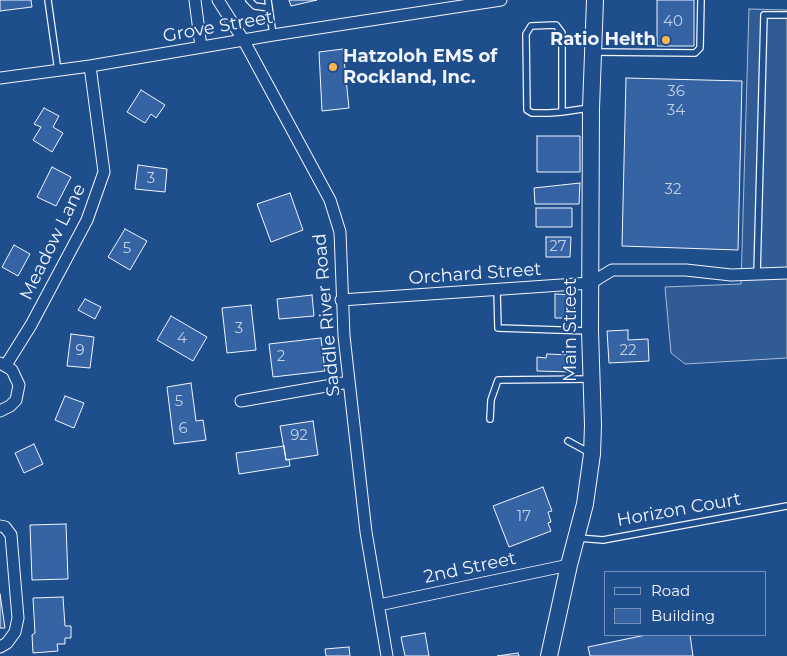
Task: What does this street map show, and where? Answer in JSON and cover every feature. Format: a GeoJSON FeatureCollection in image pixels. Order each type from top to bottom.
{"type":"FeatureCollection","features":[{"type":"Feature","properties":{"kind":"main road","name":"Main Street"},"geometry":{"type":"LineString","coordinates":[[549,656],[569,565],[585,504],[592,454],[593,425],[590,379],[591,108],[595,0]]}},
{"type":"Feature","properties":{"kind":"street"},"geometry":{"type":"LineString","coordinates":[[195,0],[201,47]]}},
{"type":"Feature","properties":{"kind":"street","name":"Saddle River Road"},"geometry":{"type":"LineString","coordinates":[[218,0],[244,41],[330,200],[340,232],[341,300],[366,532],[388,656]]}},
{"type":"Feature","properties":{"kind":"street","name":"Grove Street"},"geometry":{"type":"LineString","coordinates":[[0,78],[58,71],[500,0]]}},
{"type":"Feature","properties":{"kind":"street","name":"Meadow Lane"},"geometry":{"type":"LineString","coordinates":[[0,412],[10,406],[19,393],[17,377],[3,364],[31,325],[87,220],[104,172],[90,66]]}},
{"type":"Feature","properties":{"kind":"street","name":"Orchard Street"},"geometry":{"type":"LineString","coordinates":[[341,300],[497,291],[591,283],[612,270],[686,270],[732,275],[787,273]]}},
{"type":"Feature","properties":{"kind":"street"},"geometry":{"type":"LineString","coordinates":[[241,401],[350,382]]}},
{"type":"Feature","properties":{"kind":"street"},"geometry":{"type":"LineString","coordinates":[[0,526],[5,527],[11,535],[18,618],[15,632],[7,643],[0,647]]}},
{"type":"Feature","properties":{"kind":"street","name":"2nd Street"},"geometry":{"type":"LineString","coordinates":[[378,605],[569,565]]}},
{"type":"Feature","properties":{"kind":"lane"},"geometry":{"type":"LineString","coordinates":[[48,0],[58,71]]}},
{"type":"Feature","properties":{"kind":"lane"},"geometry":{"type":"LineString","coordinates":[[249,0],[255,6],[269,8]]}},
{"type":"Feature","properties":{"kind":"lane"},"geometry":{"type":"LineString","coordinates":[[268,0],[273,35]]}},
{"type":"Feature","properties":{"kind":"lane"},"geometry":{"type":"LineString","coordinates":[[594,52],[695,53],[700,48],[701,0]]}},
{"type":"Feature","properties":{"kind":"lane"},"geometry":{"type":"LineString","coordinates":[[757,274],[764,15],[787,15]]}},
{"type":"Feature","properties":{"kind":"lane"},"geometry":{"type":"LineString","coordinates":[[562,112],[562,33],[556,25],[531,26],[526,34],[527,110],[532,113],[562,112],[591,108]]}},
{"type":"Feature","properties":{"kind":"lane"},"geometry":{"type":"LineString","coordinates":[[497,291],[498,328],[590,331]]}},
{"type":"Feature","properties":{"kind":"lane"},"geometry":{"type":"LineString","coordinates":[[490,419],[491,400],[498,380],[590,379]]}},
{"type":"Feature","properties":{"kind":"lane"},"geometry":{"type":"LineString","coordinates":[[568,441],[592,454]]}},
{"type":"Feature","properties":{"kind":"lane","name":"Horizon Court"},"geometry":{"type":"LineString","coordinates":[[576,538],[603,540],[787,506]]}},
{"type":"Feature","properties":{"kind":"shaded area"},"geometry":{"type":"Polygon","coordinates":[[[749,9],[787,10],[787,358],[685,364],[671,353],[665,287],[741,284],[749,9]]]}},
{"type":"Feature","properties":{"kind":"building"},"geometry":{"type":"Polygon","coordinates":[[[0,0],[31,0],[32,7],[0,11],[0,0]]]}},
{"type":"Feature","properties":{"kind":"building"},"geometry":{"type":"Polygon","coordinates":[[[289,0],[317,0],[291,6],[289,0]]]}},
{"type":"Feature","properties":{"kind":"building"},"geometry":{"type":"Polygon","coordinates":[[[657,0],[694,0],[694,46],[657,46],[657,0]]]}},
{"type":"Feature","properties":{"kind":"building","name":"Hatzoloh EMS of Rockland, Inc."},"geometry":{"type":"Polygon","coordinates":[[[343,49],[349,108],[322,111],[319,52],[343,49]]]}},
{"type":"Feature","properties":{"kind":"building"},"geometry":{"type":"Polygon","coordinates":[[[626,78],[742,81],[738,250],[622,246],[626,78]]]}},
{"type":"Feature","properties":{"kind":"building"},"geometry":{"type":"Polygon","coordinates":[[[141,90],[165,105],[156,118],[151,114],[145,123],[127,112],[141,90]]]}},
{"type":"Feature","properties":{"kind":"building"},"geometry":{"type":"Polygon","coordinates":[[[44,108],[59,116],[53,127],[63,133],[52,152],[33,140],[41,127],[34,124],[44,108]]]}},
{"type":"Feature","properties":{"kind":"building"},"geometry":{"type":"Polygon","coordinates":[[[537,136],[580,136],[580,172],[537,172],[537,136]]]}},
{"type":"Feature","properties":{"kind":"building"},"geometry":{"type":"Polygon","coordinates":[[[138,165],[167,169],[165,192],[135,189],[138,165]]]}},
{"type":"Feature","properties":{"kind":"building"},"geometry":{"type":"Polygon","coordinates":[[[52,167],[71,177],[56,206],[37,197],[52,167]]]}},
{"type":"Feature","properties":{"kind":"building"},"geometry":{"type":"Polygon","coordinates":[[[580,183],[579,204],[535,204],[534,188],[580,183]]]}},
{"type":"Feature","properties":{"kind":"building"},"geometry":{"type":"Polygon","coordinates":[[[290,193],[303,230],[271,242],[257,204],[290,193]]]}},
{"type":"Feature","properties":{"kind":"building"},"geometry":{"type":"Polygon","coordinates":[[[536,208],[572,208],[572,227],[536,227],[536,208]]]}},
{"type":"Feature","properties":{"kind":"building"},"geometry":{"type":"Polygon","coordinates":[[[125,229],[147,241],[130,270],[108,257],[125,229]]]}},
{"type":"Feature","properties":{"kind":"building"},"geometry":{"type":"Polygon","coordinates":[[[546,237],[571,237],[570,257],[546,257],[546,237]]]}},
{"type":"Feature","properties":{"kind":"building"},"geometry":{"type":"Polygon","coordinates":[[[14,245],[30,254],[18,276],[2,267],[14,245]]]}},
{"type":"Feature","properties":{"kind":"building"},"geometry":{"type":"Polygon","coordinates":[[[555,294],[575,295],[574,318],[555,318],[555,294]]]}},
{"type":"Feature","properties":{"kind":"building"},"geometry":{"type":"Polygon","coordinates":[[[312,295],[314,316],[279,319],[277,299],[312,295]]]}},
{"type":"Feature","properties":{"kind":"building"},"geometry":{"type":"Polygon","coordinates":[[[85,299],[101,307],[95,319],[78,310],[85,299]]]}},
{"type":"Feature","properties":{"kind":"building"},"geometry":{"type":"Polygon","coordinates":[[[251,305],[256,350],[227,353],[222,308],[251,305]]]}},
{"type":"Feature","properties":{"kind":"building"},"geometry":{"type":"Polygon","coordinates":[[[171,316],[207,337],[193,361],[157,340],[171,316]]]}},
{"type":"Feature","properties":{"kind":"building"},"geometry":{"type":"Polygon","coordinates":[[[628,330],[628,340],[648,339],[649,361],[609,363],[607,331],[628,330]]]}},
{"type":"Feature","properties":{"kind":"building"},"geometry":{"type":"Polygon","coordinates":[[[71,334],[94,337],[90,368],[67,366],[71,334]]]}},
{"type":"Feature","properties":{"kind":"building"},"geometry":{"type":"Polygon","coordinates":[[[321,338],[325,371],[273,377],[269,344],[321,338]]]}},
{"type":"Feature","properties":{"kind":"building"},"geometry":{"type":"Polygon","coordinates":[[[547,354],[572,355],[572,372],[537,371],[537,357],[546,358],[547,354]]]}},
{"type":"Feature","properties":{"kind":"building"},"geometry":{"type":"Polygon","coordinates":[[[191,383],[196,421],[203,420],[206,440],[174,444],[167,387],[191,383]]]}},
{"type":"Feature","properties":{"kind":"building"},"geometry":{"type":"Polygon","coordinates":[[[65,396],[84,403],[74,428],[55,420],[65,396]]]}},
{"type":"Feature","properties":{"kind":"building"},"geometry":{"type":"Polygon","coordinates":[[[313,421],[318,455],[286,460],[280,426],[313,421]]]}},
{"type":"Feature","properties":{"kind":"building"},"geometry":{"type":"Polygon","coordinates":[[[34,444],[43,464],[24,473],[15,453],[34,444]]]}},
{"type":"Feature","properties":{"kind":"building"},"geometry":{"type":"Polygon","coordinates":[[[284,446],[286,460],[289,459],[290,466],[239,474],[236,453],[284,446]]]}},
{"type":"Feature","properties":{"kind":"building"},"geometry":{"type":"Polygon","coordinates":[[[543,487],[552,511],[548,512],[551,522],[548,523],[551,531],[509,547],[493,506],[543,487]]]}},
{"type":"Feature","properties":{"kind":"building"},"geometry":{"type":"Polygon","coordinates":[[[66,524],[68,579],[32,580],[30,525],[66,524]]]}},
{"type":"Feature","properties":{"kind":"building"},"geometry":{"type":"Polygon","coordinates":[[[0,594],[5,628],[0,628],[0,594]]]}},
{"type":"Feature","properties":{"kind":"building"},"geometry":{"type":"Polygon","coordinates":[[[63,597],[65,626],[71,626],[71,638],[65,638],[65,644],[57,644],[58,651],[33,653],[32,635],[35,633],[33,598],[63,597]]]}},
{"type":"Feature","properties":{"kind":"building"},"geometry":{"type":"Polygon","coordinates":[[[425,633],[429,656],[405,656],[401,637],[425,633]]]}},
{"type":"Feature","properties":{"kind":"building"},"geometry":{"type":"Polygon","coordinates":[[[641,636],[690,636],[693,656],[590,656],[588,647],[641,636]]]}},
{"type":"Feature","properties":{"kind":"building"},"geometry":{"type":"Polygon","coordinates":[[[349,647],[350,656],[326,656],[325,649],[349,647]]]}},
{"type":"Feature","properties":{"kind":"building"},"geometry":{"type":"Polygon","coordinates":[[[518,653],[519,656],[497,656],[518,653]]]}},
{"type":"Feature","properties":{"kind":"place","name":"Ratio Helth"},"geometry":{"type":"Point","coordinates":[666,40]}},
{"type":"Feature","properties":{"kind":"place","name":"Hatzoloh EMS of Rockland, Inc."},"geometry":{"type":"Point","coordinates":[333,67]}}]}
